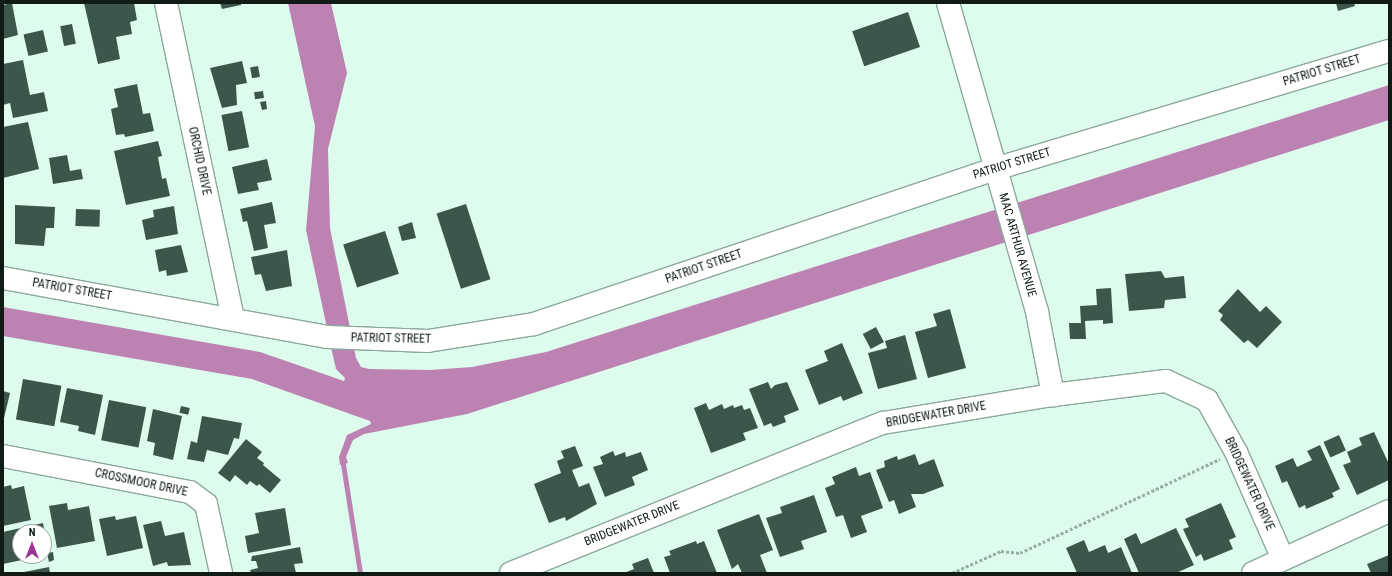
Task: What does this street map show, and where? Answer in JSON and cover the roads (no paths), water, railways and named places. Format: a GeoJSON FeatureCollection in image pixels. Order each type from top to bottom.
{"type":"FeatureCollection","features":[{"type":"Feature","properties":{"kind":"street","name":"ORCHID DRIVE"},"geometry":{"type":"LineString","coordinates":[[166,3],[233,319]]}},
{"type":"Feature","properties":{"kind":"street","name":"MAC ARTHUR AVENUE"},"geometry":{"type":"LineString","coordinates":[[948,3],[1037,312],[1053,395]]}},
{"type":"Feature","properties":{"kind":"street","name":"PATRIOT STREET"},"geometry":{"type":"LineString","coordinates":[[3,278],[327,337],[428,342],[534,324],[995,169],[1389,51]]}},
{"type":"Feature","properties":{"kind":"street","name":"BRIDGEWATER DRIVE"},"geometry":{"type":"LineString","coordinates":[[511,573],[883,423],[1053,395],[1166,381],[1207,400],[1236,452],[1283,559]]}},
{"type":"Feature","properties":{"kind":"street","name":"CROSSMOOR DRIVE"},"geometry":{"type":"LineString","coordinates":[[3,456],[190,492],[206,504],[211,517],[221,573]]}},
{"type":"Feature","properties":{"kind":"street"},"geometry":{"type":"LineString","coordinates":[[1253,573],[1389,511]]}},
{"type":"Feature","properties":{"kind":"waterway"},"geometry":{"type":"LineString","coordinates":[[343,464],[360,573]]}}]}
